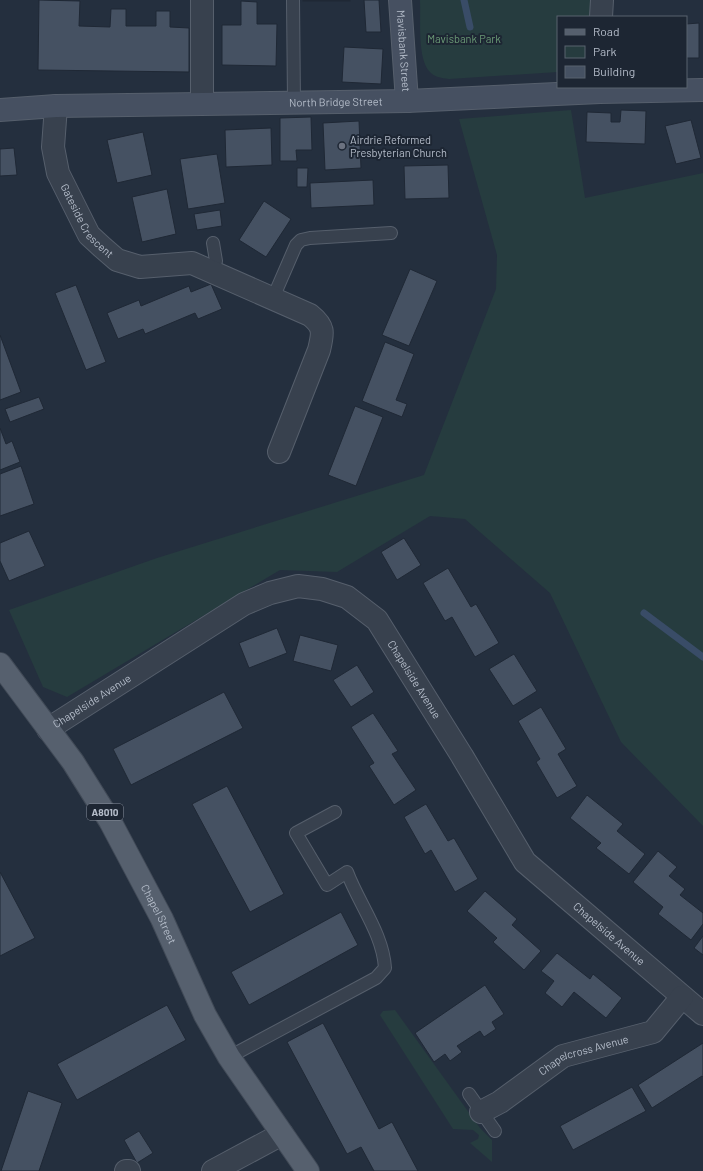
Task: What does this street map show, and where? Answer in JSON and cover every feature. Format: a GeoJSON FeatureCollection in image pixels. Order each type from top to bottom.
{"type":"FeatureCollection","features":[{"type":"Feature","properties":{"kind":"main road","name":"Mavisbank Street"},"geometry":{"type":"LineString","coordinates":[[400,0],[407,101]]}},
{"type":"Feature","properties":{"kind":"main road","name":"North Bridge Street"},"geometry":{"type":"LineString","coordinates":[[0,110],[56,106],[471,99],[600,89],[703,90]]}},
{"type":"Feature","properties":{"kind":"main road","name":"Chapel Street"},"geometry":{"type":"LineString","coordinates":[[0,664],[73,762],[110,821],[162,918],[205,1015],[229,1057],[308,1171]]}},
{"type":"Feature","properties":{"kind":"street"},"geometry":{"type":"LineString","coordinates":[[202,0],[202,103]]}},
{"type":"Feature","properties":{"kind":"street"},"geometry":{"type":"LineString","coordinates":[[601,16],[602,0]]}},
{"type":"Feature","properties":{"kind":"street","name":"Gateside Crescent"},"geometry":{"type":"LineString","coordinates":[[56,106],[53,147],[58,173],[89,235],[117,260],[140,267],[192,263],[310,315],[320,322],[322,334],[319,350],[279,452]]}},
{"type":"Feature","properties":{"kind":"street","name":"Chapelside Avenue"},"geometry":{"type":"LineString","coordinates":[[48,729],[244,604],[270,593],[298,586],[322,589],[347,598],[377,620],[462,756],[524,862],[703,1014]]}},
{"type":"Feature","properties":{"kind":"street","name":"Chapelcross Avenue"},"geometry":{"type":"LineString","coordinates":[[482,1112],[500,1102],[563,1056],[653,1032],[682,997]]}},
{"type":"Feature","properties":{"kind":"street"},"geometry":{"type":"LineString","coordinates":[[212,1171],[282,1134]]}},
{"type":"Feature","properties":{"kind":"lane"},"geometry":{"type":"LineString","coordinates":[[293,0],[294,102]]}},
{"type":"Feature","properties":{"kind":"lane"},"geometry":{"type":"LineString","coordinates":[[273,298],[296,245],[301,240],[310,238],[391,233]]}},
{"type":"Feature","properties":{"kind":"lane"},"geometry":{"type":"LineString","coordinates":[[212,272],[216,261],[214,243]]}},
{"type":"Feature","properties":{"kind":"lane"},"geometry":{"type":"LineString","coordinates":[[229,1057],[376,978],[385,968],[385,955],[381,943],[347,872],[327,885],[296,833],[335,812]]}},
{"type":"Feature","properties":{"kind":"lane"},"geometry":{"type":"LineString","coordinates":[[469,1094],[495,1131]]}},
{"type":"Feature","properties":{"kind":"green space","name":"Mavisbank Park"},"geometry":{"type":"Polygon","coordinates":[[[420,0],[594,0],[593,16],[557,16],[557,72],[449,79],[440,78],[433,75],[425,65],[421,47],[420,0]]]}},
{"type":"Feature","properties":{"kind":"green space"},"geometry":{"type":"Polygon","coordinates":[[[571,110],[585,198],[703,173],[703,826],[621,742],[550,593],[465,519],[430,516],[337,572],[280,570],[67,697],[43,687],[9,610],[157,558],[424,475],[496,289],[497,255],[459,119],[571,110]]]}},
{"type":"Feature","properties":{"kind":"green space"},"geometry":{"type":"Polygon","coordinates":[[[395,1010],[480,1128],[492,1140],[492,1162],[470,1143],[478,1139],[479,1135],[473,1130],[453,1129],[380,1015],[383,1011],[395,1010]]]}},
{"type":"Feature","properties":{"kind":"building"},"geometry":{"type":"Polygon","coordinates":[[[39,0],[80,1],[79,26],[110,27],[111,9],[126,9],[126,26],[156,26],[156,11],[170,11],[170,27],[189,28],[189,72],[38,70],[39,0]]]}},
{"type":"Feature","properties":{"kind":"building"},"geometry":{"type":"Polygon","coordinates":[[[350,0],[350,1],[303,1],[350,0]]]}},
{"type":"Feature","properties":{"kind":"building"},"geometry":{"type":"Polygon","coordinates":[[[364,0],[379,0],[381,32],[366,32],[364,0]]]}},
{"type":"Feature","properties":{"kind":"building"},"geometry":{"type":"Polygon","coordinates":[[[241,1],[257,2],[257,24],[277,24],[276,66],[222,65],[222,25],[241,25],[241,1]]]}},
{"type":"Feature","properties":{"kind":"building"},"geometry":{"type":"Polygon","coordinates":[[[699,23],[699,58],[687,58],[687,24],[699,23]]]}},
{"type":"Feature","properties":{"kind":"building"},"geometry":{"type":"Polygon","coordinates":[[[344,47],[383,49],[381,84],[342,82],[344,47]]]}},
{"type":"Feature","properties":{"kind":"building"},"geometry":{"type":"Polygon","coordinates":[[[621,110],[646,111],[645,144],[586,142],[587,112],[611,113],[611,122],[620,122],[621,110]]]}},
{"type":"Feature","properties":{"kind":"building"},"geometry":{"type":"Polygon","coordinates":[[[311,117],[312,150],[296,150],[297,161],[280,161],[280,118],[311,117]]]}},
{"type":"Feature","properties":{"kind":"building"},"geometry":{"type":"Polygon","coordinates":[[[691,120],[701,158],[676,164],[665,126],[691,120]]]}},
{"type":"Feature","properties":{"kind":"building","name":"Airdrie Reformed Presbyterian Church"},"geometry":{"type":"Polygon","coordinates":[[[359,121],[361,168],[325,170],[323,123],[359,121]]]}},
{"type":"Feature","properties":{"kind":"building"},"geometry":{"type":"Polygon","coordinates":[[[271,128],[272,165],[226,167],[225,130],[271,128]]]}},
{"type":"Feature","properties":{"kind":"building"},"geometry":{"type":"Polygon","coordinates":[[[143,132],[152,175],[117,183],[107,140],[143,132]]]}},
{"type":"Feature","properties":{"kind":"building"},"geometry":{"type":"Polygon","coordinates":[[[14,148],[17,175],[0,176],[0,149],[14,148]]]}},
{"type":"Feature","properties":{"kind":"building"},"geometry":{"type":"Polygon","coordinates":[[[217,154],[225,203],[188,209],[180,159],[217,154]]]}},
{"type":"Feature","properties":{"kind":"building"},"geometry":{"type":"Polygon","coordinates":[[[448,165],[449,198],[405,199],[404,166],[448,165]]]}},
{"type":"Feature","properties":{"kind":"building"},"geometry":{"type":"Polygon","coordinates":[[[297,168],[308,168],[307,187],[297,187],[297,168]]]}},
{"type":"Feature","properties":{"kind":"building"},"geometry":{"type":"Polygon","coordinates":[[[373,180],[374,205],[311,208],[310,183],[373,180]]]}},
{"type":"Feature","properties":{"kind":"building"},"geometry":{"type":"Polygon","coordinates":[[[167,189],[176,234],[142,242],[132,197],[167,189]]]}},
{"type":"Feature","properties":{"kind":"building"},"geometry":{"type":"Polygon","coordinates":[[[264,201],[291,219],[266,257],[239,240],[264,201]]]}},
{"type":"Feature","properties":{"kind":"building"},"geometry":{"type":"Polygon","coordinates":[[[220,210],[222,226],[197,230],[194,214],[220,210]]]}},
{"type":"Feature","properties":{"kind":"building"},"geometry":{"type":"Polygon","coordinates":[[[410,269],[437,281],[409,346],[382,335],[410,269]]]}},
{"type":"Feature","properties":{"kind":"building"},"geometry":{"type":"Polygon","coordinates":[[[211,284],[222,309],[198,319],[195,313],[145,334],[143,329],[118,339],[107,313],[139,300],[141,306],[189,286],[191,292],[211,284]]]}},
{"type":"Feature","properties":{"kind":"building"},"geometry":{"type":"Polygon","coordinates":[[[76,285],[106,362],[86,370],[55,293],[76,285]]]}},
{"type":"Feature","properties":{"kind":"building"},"geometry":{"type":"Polygon","coordinates":[[[0,335],[21,392],[0,400],[0,335]]]}},
{"type":"Feature","properties":{"kind":"building"},"geometry":{"type":"Polygon","coordinates":[[[385,342],[414,354],[396,400],[407,404],[402,417],[362,401],[385,342]]]}},
{"type":"Feature","properties":{"kind":"building"},"geometry":{"type":"Polygon","coordinates":[[[39,397],[44,409],[10,422],[5,409],[39,397]]]}},
{"type":"Feature","properties":{"kind":"building"},"geometry":{"type":"Polygon","coordinates":[[[355,406],[383,417],[356,486],[328,475],[355,406]]]}},
{"type":"Feature","properties":{"kind":"building"},"geometry":{"type":"Polygon","coordinates":[[[0,428],[6,444],[12,441],[20,462],[0,470],[0,428]]]}},
{"type":"Feature","properties":{"kind":"building"},"geometry":{"type":"Polygon","coordinates":[[[21,466],[34,504],[0,516],[0,474],[21,466]]]}},
{"type":"Feature","properties":{"kind":"building"},"geometry":{"type":"Polygon","coordinates":[[[29,531],[45,566],[9,581],[0,561],[0,543],[29,531]]]}},
{"type":"Feature","properties":{"kind":"building"},"geometry":{"type":"Polygon","coordinates":[[[404,538],[421,565],[397,580],[381,552],[404,538]]]}},
{"type":"Feature","properties":{"kind":"building"},"geometry":{"type":"Polygon","coordinates":[[[448,568],[471,607],[476,604],[499,643],[475,657],[452,617],[445,621],[423,583],[448,568]]]}},
{"type":"Feature","properties":{"kind":"building"},"geometry":{"type":"Polygon","coordinates":[[[277,628],[287,653],[249,668],[239,643],[277,628]]]}},
{"type":"Feature","properties":{"kind":"building"},"geometry":{"type":"Polygon","coordinates":[[[300,635],[338,645],[331,671],[293,661],[300,635]]]}},
{"type":"Feature","properties":{"kind":"building"},"geometry":{"type":"Polygon","coordinates":[[[514,654],[537,691],[513,706],[489,669],[514,654]]]}},
{"type":"Feature","properties":{"kind":"building"},"geometry":{"type":"Polygon","coordinates":[[[357,665],[374,692],[351,707],[333,680],[357,665]]]}},
{"type":"Feature","properties":{"kind":"building"},"geometry":{"type":"Polygon","coordinates":[[[224,692],[243,728],[131,785],[113,749],[224,692]]]}},
{"type":"Feature","properties":{"kind":"building"},"geometry":{"type":"Polygon","coordinates":[[[541,707],[566,749],[558,754],[577,786],[557,798],[536,762],[540,759],[518,721],[541,707]]]}},
{"type":"Feature","properties":{"kind":"building"},"geometry":{"type":"Polygon","coordinates":[[[373,713],[398,751],[392,754],[416,790],[394,805],[369,766],[374,763],[351,727],[373,713]]]}},
{"type":"Feature","properties":{"kind":"building"},"geometry":{"type":"Polygon","coordinates":[[[227,786],[284,894],[250,912],[192,804],[227,786]]]}},
{"type":"Feature","properties":{"kind":"building"},"geometry":{"type":"Polygon","coordinates":[[[587,795],[623,824],[617,831],[645,854],[629,874],[596,848],[601,843],[570,818],[587,795]]]}},
{"type":"Feature","properties":{"kind":"building"},"geometry":{"type":"Polygon","coordinates":[[[426,804],[448,841],[454,838],[478,879],[455,892],[431,850],[425,854],[404,817],[426,804]]]}},
{"type":"Feature","properties":{"kind":"building"},"geometry":{"type":"Polygon","coordinates":[[[658,851],[677,867],[669,876],[685,889],[680,895],[703,913],[703,924],[691,940],[658,914],[663,907],[633,882],[658,851]]]}},
{"type":"Feature","properties":{"kind":"building"},"geometry":{"type":"Polygon","coordinates":[[[0,872],[35,938],[0,956],[0,872]]]}},
{"type":"Feature","properties":{"kind":"building"},"geometry":{"type":"Polygon","coordinates":[[[485,891],[517,919],[512,925],[541,951],[524,970],[493,942],[497,938],[467,911],[485,891]]]}},
{"type":"Feature","properties":{"kind":"building"},"geometry":{"type":"Polygon","coordinates":[[[341,912],[358,945],[249,1005],[231,972],[341,912]]]}},
{"type":"Feature","properties":{"kind":"building"},"geometry":{"type":"Polygon","coordinates":[[[703,936],[703,955],[694,948],[703,936]]]}},
{"type":"Feature","properties":{"kind":"building"},"geometry":{"type":"Polygon","coordinates":[[[557,953],[590,979],[593,974],[622,998],[606,1018],[574,992],[562,1007],[545,993],[554,981],[541,971],[557,953]]]}},
{"type":"Feature","properties":{"kind":"building"},"geometry":{"type":"Polygon","coordinates":[[[485,985],[504,1014],[492,1022],[496,1029],[484,1037],[480,1031],[457,1046],[462,1052],[450,1061],[445,1054],[434,1062],[415,1033],[485,985]]]}},
{"type":"Feature","properties":{"kind":"building"},"geometry":{"type":"Polygon","coordinates":[[[167,1005],[186,1040],[77,1100],[57,1064],[167,1005]]]}},
{"type":"Feature","properties":{"kind":"building"},"geometry":{"type":"Polygon","coordinates":[[[323,1023],[379,1129],[392,1122],[418,1171],[374,1171],[361,1147],[347,1154],[287,1042],[323,1023]]]}},
{"type":"Feature","properties":{"kind":"building"},"geometry":{"type":"Polygon","coordinates":[[[703,1043],[703,1077],[702,1076],[652,1108],[638,1085],[703,1043]]]}},
{"type":"Feature","properties":{"kind":"building"},"geometry":{"type":"Polygon","coordinates":[[[632,1087],[646,1111],[573,1150],[560,1126],[632,1087]]]}},
{"type":"Feature","properties":{"kind":"building"},"geometry":{"type":"Polygon","coordinates":[[[28,1091],[62,1103],[39,1171],[1,1171],[28,1091]]]}},
{"type":"Feature","properties":{"kind":"building"},"geometry":{"type":"Polygon","coordinates":[[[139,1131],[153,1153],[137,1163],[124,1140],[139,1131]]]}},
{"type":"Feature","properties":{"kind":"waterway"},"geometry":{"type":"LineString","coordinates":[[464,0],[470,27]]}},
{"type":"Feature","properties":{"kind":"waterway"},"geometry":{"type":"LineString","coordinates":[[644,613],[703,657]]}},
{"type":"Feature","properties":{"kind":"place","name":"Airdrie Reformed Presbyterian Church"},"geometry":{"type":"Point","coordinates":[342,146]}}]}
